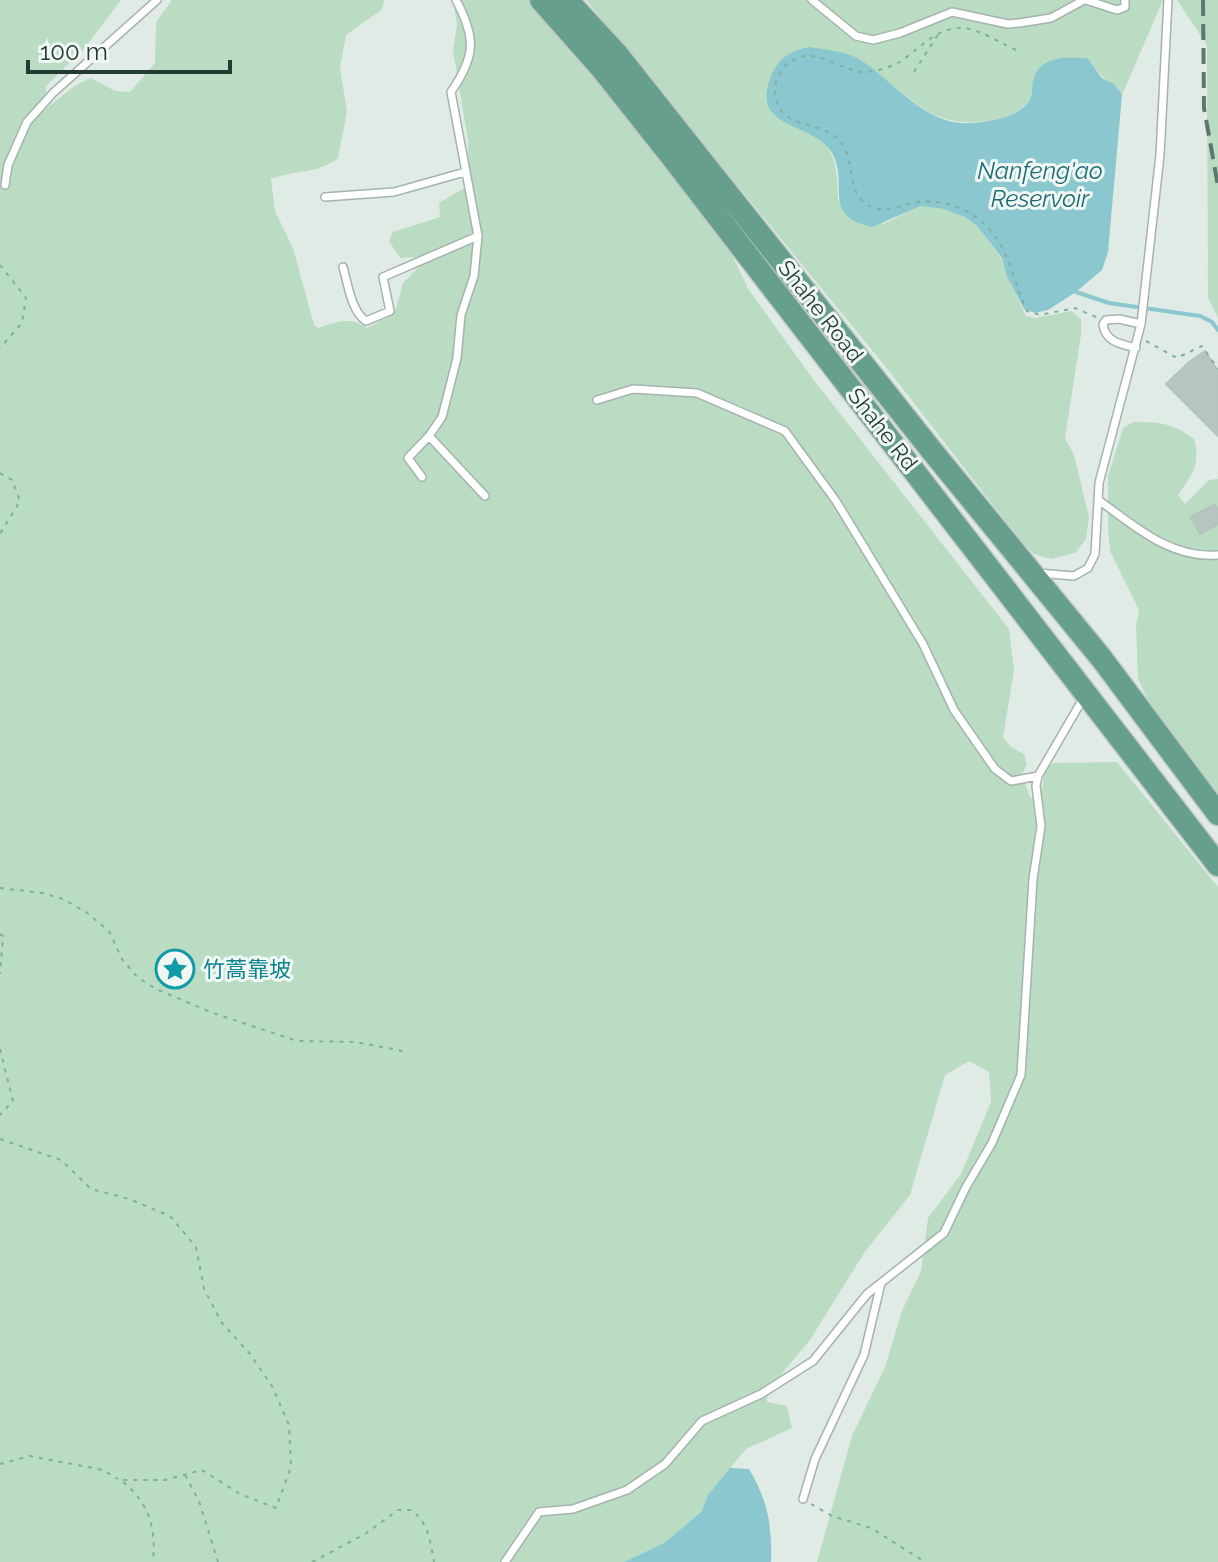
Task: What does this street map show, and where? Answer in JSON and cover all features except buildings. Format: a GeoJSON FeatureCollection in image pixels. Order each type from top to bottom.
{"type":"FeatureCollection","features":[{"type":"Feature","properties":{"kind":"main road","name":"Shahe Rd"},"geometry":{"type":"LineString","coordinates":[[541,0],[602,69],[671,156],[1218,865]]}},
{"type":"Feature","properties":{"kind":"main road","name":"Shahe Road"},"geometry":{"type":"LineString","coordinates":[[567,0],[617,54],[932,451],[1102,659],[1218,814]]}},
{"type":"Feature","properties":{"kind":"lane"},"geometry":{"type":"LineString","coordinates":[[5,185],[8,165],[27,122],[53,93],[157,0]]}},
{"type":"Feature","properties":{"kind":"lane"},"geometry":{"type":"LineString","coordinates":[[422,477],[408,458],[442,417],[457,358],[461,315],[474,276],[478,236],[451,92],[469,67],[472,44],[456,0]]}},
{"type":"Feature","properties":{"kind":"lane"},"geometry":{"type":"LineString","coordinates":[[812,0],[856,36],[873,40],[900,33],[952,12],[1008,24],[1051,18],[1085,0],[1117,10],[1125,7],[1125,0]]}},
{"type":"Feature","properties":{"kind":"lane"},"geometry":{"type":"LineString","coordinates":[[1032,572],[1068,577],[1079,575],[1088,568],[1097,544],[1099,483],[1142,319],[1160,155],[1168,0]]}},
{"type":"Feature","properties":{"kind":"lane"},"geometry":{"type":"LineString","coordinates":[[325,197],[394,192],[465,172]]}},
{"type":"Feature","properties":{"kind":"lane"},"geometry":{"type":"LineString","coordinates":[[343,267],[355,309],[366,321],[390,311],[383,277],[478,236]]}},
{"type":"Feature","properties":{"kind":"lane"},"geometry":{"type":"LineString","coordinates":[[1136,348],[1107,336],[1104,321],[1142,319]]}},
{"type":"Feature","properties":{"kind":"lane"},"geometry":{"type":"LineString","coordinates":[[597,400],[633,389],[697,393],[785,431],[836,501],[923,644],[954,710],[995,769],[1011,781],[1038,776]]}},
{"type":"Feature","properties":{"kind":"lane"},"geometry":{"type":"LineString","coordinates":[[429,436],[485,496]]}},
{"type":"Feature","properties":{"kind":"lane"},"geometry":{"type":"LineString","coordinates":[[1100,501],[1143,533],[1172,549],[1218,555]]}},
{"type":"Feature","properties":{"kind":"lane"},"geometry":{"type":"LineString","coordinates":[[505,1562],[539,1512],[573,1509],[627,1490],[665,1464],[702,1421],[761,1394],[813,1361],[867,1294],[944,1233],[992,1143],[1021,1075],[1033,879],[1041,826],[1036,786],[1038,776],[1087,693]]}},
{"type":"Feature","properties":{"kind":"lane"},"geometry":{"type":"LineString","coordinates":[[803,1499],[815,1459],[864,1355],[881,1283]]}},
{"type":"Feature","properties":{"kind":"path"},"geometry":{"type":"LineString","coordinates":[[1016,50],[960,27],[939,32],[906,58],[880,70],[865,72],[850,69],[812,55],[790,61],[776,81],[776,96],[781,110],[792,121],[829,131],[838,139],[847,153],[853,188],[861,200],[873,208],[891,209],[933,202],[961,210],[983,223],[1005,250],[1027,311],[1040,315],[1075,308],[1104,321]]}},
{"type":"Feature","properties":{"kind":"path"},"geometry":{"type":"LineString","coordinates":[[914,72],[939,32]]}},
{"type":"Feature","properties":{"kind":"path"},"geometry":{"type":"LineString","coordinates":[[0,265],[26,298],[22,323],[0,348]]}},
{"type":"Feature","properties":{"kind":"path"},"geometry":{"type":"LineString","coordinates":[[1138,337],[1177,358],[1202,346],[1218,369]]}},
{"type":"Feature","properties":{"kind":"path"},"geometry":{"type":"LineString","coordinates":[[0,473],[12,480],[20,501],[0,534]]}},
{"type":"Feature","properties":{"kind":"path"},"geometry":{"type":"LineString","coordinates":[[0,888],[42,893],[63,899],[86,912],[109,931],[122,959],[137,977],[156,989],[213,1013],[297,1041],[356,1042],[403,1051]]}},
{"type":"Feature","properties":{"kind":"path"},"geometry":{"type":"LineString","coordinates":[[0,934],[3,936],[0,974]]}},
{"type":"Feature","properties":{"kind":"path"},"geometry":{"type":"LineString","coordinates":[[0,1049],[13,1101],[0,1115]]}},
{"type":"Feature","properties":{"kind":"path"},"geometry":{"type":"LineString","coordinates":[[0,1139],[61,1160],[91,1189],[129,1199],[170,1216],[196,1247],[204,1289],[222,1323],[250,1354],[272,1386],[289,1425],[291,1467],[276,1508],[240,1494],[202,1470],[165,1480],[120,1480]]}},
{"type":"Feature","properties":{"kind":"path"},"geometry":{"type":"LineString","coordinates":[[0,1464],[30,1456],[103,1470],[120,1480],[148,1509],[155,1532],[153,1562]]}},
{"type":"Feature","properties":{"kind":"path"},"geometry":{"type":"LineString","coordinates":[[185,1474],[199,1501],[218,1562]]}},
{"type":"Feature","properties":{"kind":"path"},"geometry":{"type":"LineString","coordinates":[[803,1499],[832,1516],[871,1528],[925,1562]]}},
{"type":"Feature","properties":{"kind":"path"},"geometry":{"type":"LineString","coordinates":[[312,1562],[365,1534],[398,1510],[412,1510],[424,1521],[434,1562]]}},
{"type":"Feature","properties":{"kind":"green space"},"geometry":{"type":"Polygon","coordinates":[[[0,0],[121,0],[84,49],[46,86],[47,108],[73,87],[91,78],[115,91],[130,92],[155,63],[156,22],[172,0],[385,0],[381,10],[346,35],[340,68],[347,112],[338,158],[322,167],[271,179],[275,211],[293,248],[314,325],[318,328],[349,321],[367,328],[396,309],[403,283],[420,266],[415,257],[400,258],[389,241],[393,232],[440,217],[439,203],[469,185],[468,140],[453,50],[457,25],[453,0],[532,0],[676,178],[730,251],[749,290],[813,379],[1009,629],[1014,670],[1003,737],[1011,747],[1024,754],[1027,764],[1022,775],[1030,797],[1035,800],[1041,797],[1045,769],[1053,763],[1117,762],[1218,887],[1218,1562],[817,1562],[852,1436],[885,1367],[902,1311],[921,1271],[928,1218],[961,1174],[991,1102],[989,1072],[969,1061],[945,1075],[910,1195],[864,1253],[810,1340],[768,1390],[767,1402],[787,1406],[792,1428],[746,1449],[708,1495],[701,1512],[664,1543],[624,1562],[0,1562],[0,0]]]}},
{"type":"Feature","properties":{"kind":"green space"},"geometry":{"type":"Polygon","coordinates":[[[586,0],[1163,0],[1122,95],[1096,68],[1034,75],[1032,94],[1022,108],[1011,115],[985,121],[958,121],[935,115],[883,78],[770,111],[781,120],[815,136],[829,150],[836,167],[838,200],[883,224],[921,206],[943,209],[965,217],[977,226],[1002,259],[1026,316],[1036,318],[1071,311],[1081,319],[1065,438],[1074,455],[1089,517],[1086,539],[1075,553],[1051,559],[1034,554],[1020,540],[893,376],[586,0]]]}},
{"type":"Feature","properties":{"kind":"green space"},"geometry":{"type":"Polygon","coordinates":[[[1177,0],[1218,0],[1218,318],[1208,298],[1207,45],[1177,0]]]}},
{"type":"Feature","properties":{"kind":"green space"},"geometry":{"type":"Polygon","coordinates":[[[1133,422],[1166,424],[1194,439],[1194,469],[1178,495],[1185,504],[1209,480],[1218,479],[1218,794],[1148,700],[1138,679],[1136,625],[1139,610],[1110,551],[1108,530],[1108,476],[1123,428],[1133,422]]]}},
{"type":"Feature","properties":{"kind":"water","name":"Nanfeng'ao Reservoir"},"geometry":{"type":"Polygon","coordinates":[[[809,47],[850,55],[937,117],[966,123],[1000,119],[1024,107],[1031,98],[1033,80],[1038,70],[1049,61],[1088,59],[1102,78],[1114,84],[1122,95],[1108,252],[1102,270],[1048,310],[1035,313],[1024,309],[1007,277],[1002,258],[977,226],[965,217],[943,209],[921,206],[872,227],[846,215],[841,207],[839,176],[832,153],[823,142],[775,116],[768,107],[766,94],[777,64],[791,53],[809,47]]]}},
{"type":"Feature","properties":{"kind":"water"},"geometry":{"type":"Polygon","coordinates":[[[730,1468],[749,1469],[761,1492],[771,1536],[771,1562],[624,1562],[664,1543],[701,1512],[708,1495],[730,1468]]]}},
{"type":"Feature","properties":{"kind":"waterway"},"geometry":{"type":"LineString","coordinates":[[1076,292],[1109,303],[1200,316],[1212,322],[1218,330]]}},
{"type":"Feature","properties":{"kind":"railway"},"geometry":{"type":"LineString","coordinates":[[1203,0],[1204,108],[1218,186]]}},
{"type":"Feature","properties":{"kind":"place","name":"竹蒿靠坡"},"geometry":{"type":"Point","coordinates":[175,969]}}]}
